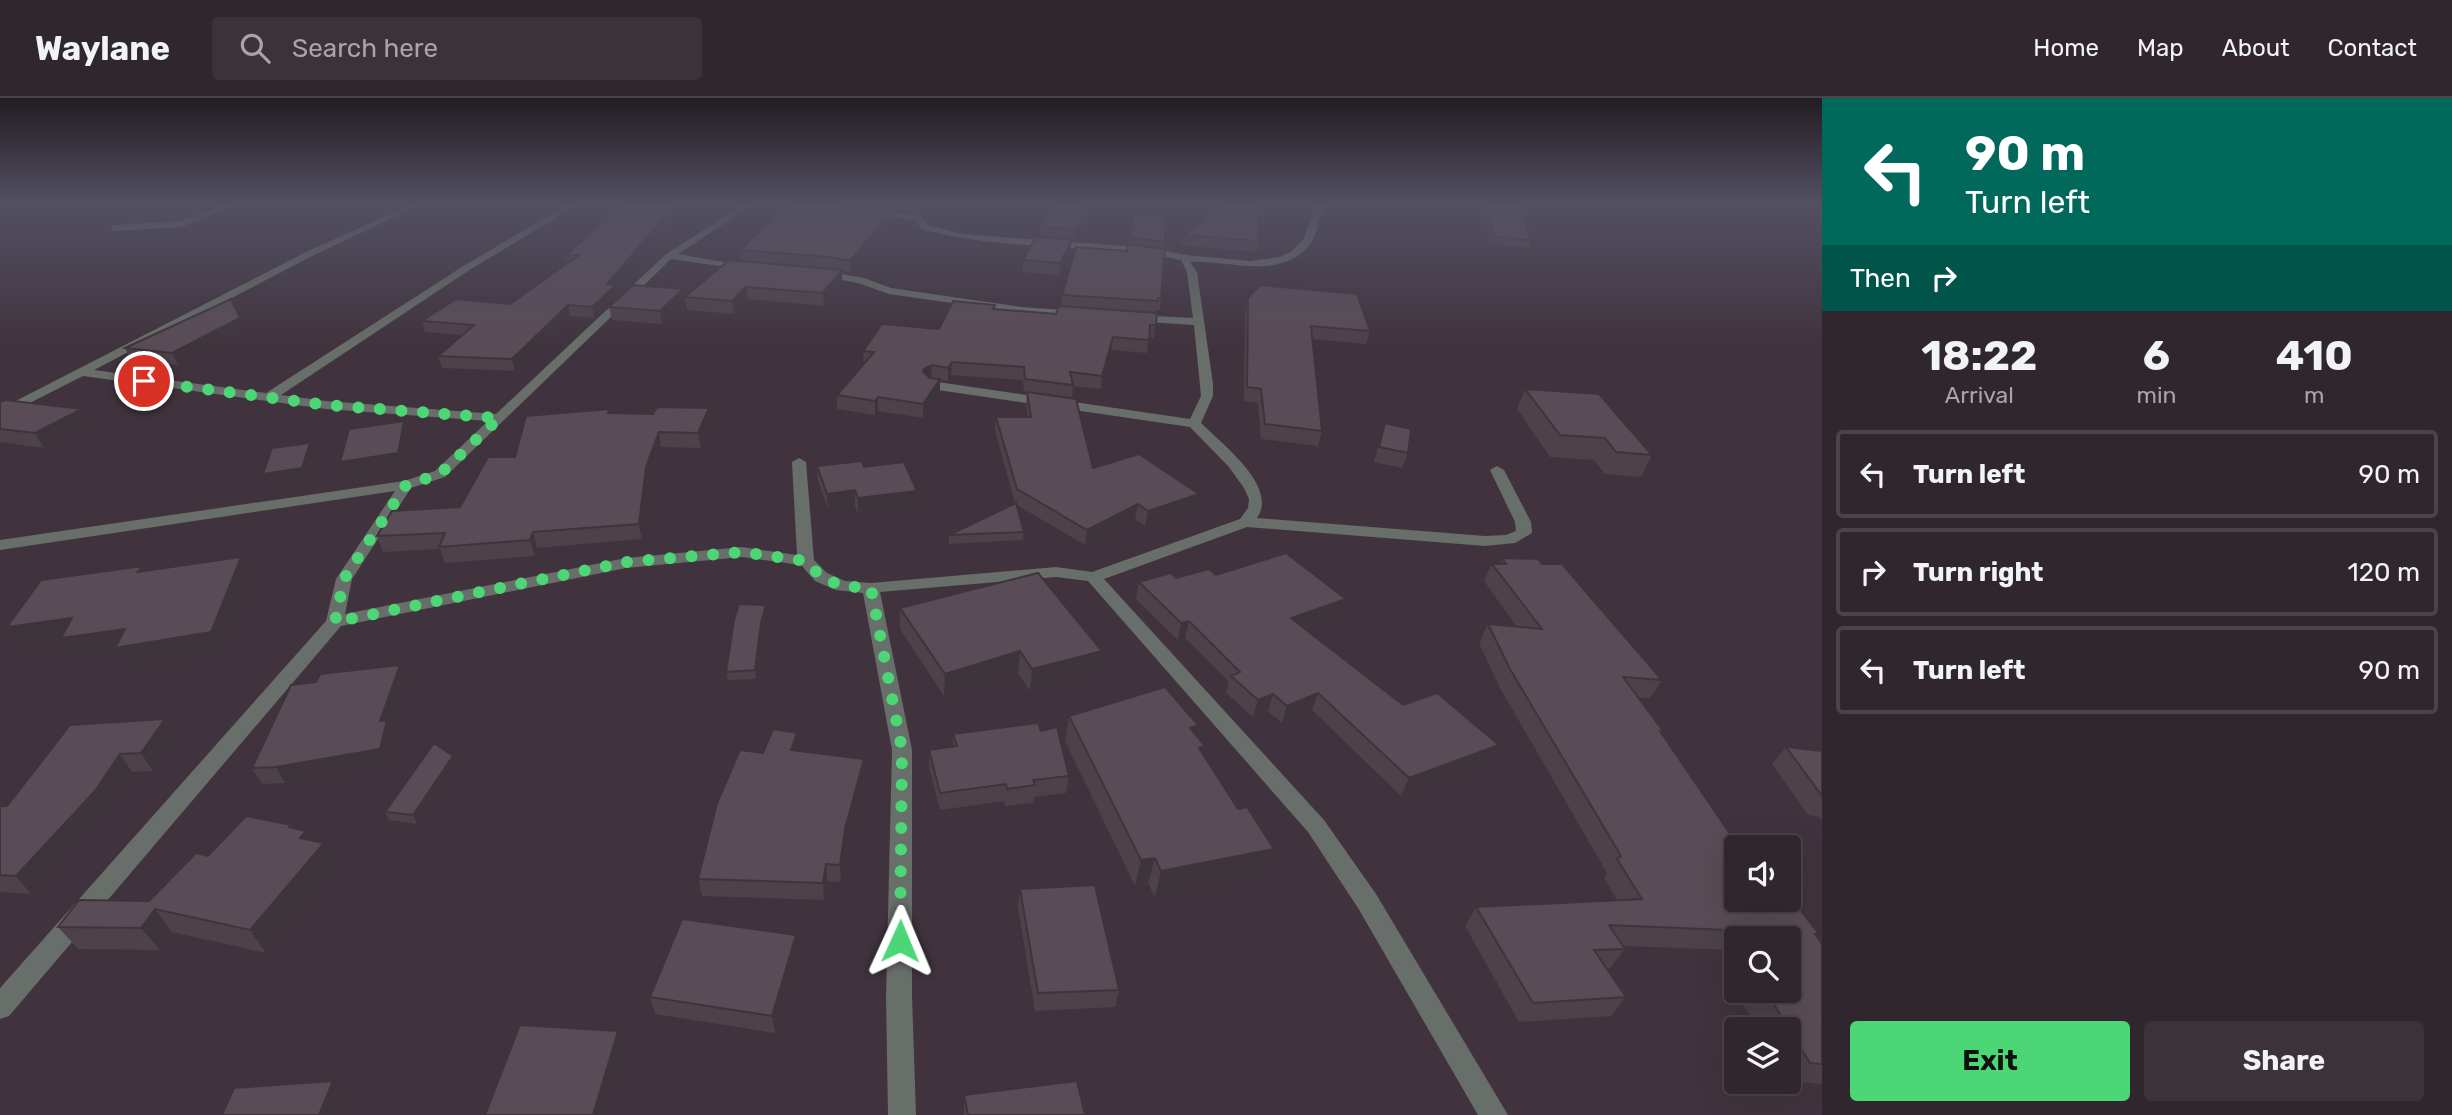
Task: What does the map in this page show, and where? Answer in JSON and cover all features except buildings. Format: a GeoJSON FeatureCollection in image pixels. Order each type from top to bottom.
{"type":"FeatureCollection","features":[{"type":"Feature","properties":{"kind":"street"},"geometry":{"type":"LineString","coordinates":[[0,414],[314,251]]}},
{"type":"Feature","properties":{"kind":"street"},"geometry":{"type":"LineString","coordinates":[[269,397],[494,251]]}},
{"type":"Feature","properties":{"kind":"street"},"geometry":{"type":"LineString","coordinates":[[0,545],[406,485],[440,474],[676,251]]}},
{"type":"Feature","properties":{"kind":"street"},"geometry":{"type":"LineString","coordinates":[[1152,251],[1187,258],[1267,262],[1296,251]]}},
{"type":"Feature","properties":{"kind":"street"},"geometry":{"type":"LineString","coordinates":[[669,256],[763,269]]}},
{"type":"Feature","properties":{"kind":"street"},"geometry":{"type":"LineString","coordinates":[[1187,258],[1185,261],[1192,272],[1207,396],[1194,424]]}},
{"type":"Feature","properties":{"kind":"street"},"geometry":{"type":"LineString","coordinates":[[803,272],[860,280],[889,291],[1021,310],[1088,315]]}},
{"type":"Feature","properties":{"kind":"street"},"geometry":{"type":"LineString","coordinates":[[1116,317],[1197,322]]}},
{"type":"Feature","properties":{"kind":"street"},"geometry":{"type":"LineString","coordinates":[[81,372],[326,405],[499,418]]}},
{"type":"Feature","properties":{"kind":"street"},"geometry":{"type":"LineString","coordinates":[[931,385],[1194,424],[1246,478],[1257,494],[1256,508],[1246,522]]}},
{"type":"Feature","properties":{"kind":"street"},"geometry":{"type":"LineString","coordinates":[[799,463],[806,561]]}},
{"type":"Feature","properties":{"kind":"street"},"geometry":{"type":"LineString","coordinates":[[335,622],[626,562],[742,552],[806,561],[821,577],[842,586],[871,588],[1056,572],[1093,577],[1246,522],[1485,541],[1509,540],[1524,533],[1523,522],[1497,470]]}},
{"type":"Feature","properties":{"kind":"street"},"geometry":{"type":"LineString","coordinates":[[0,1007],[335,622],[344,579],[406,485]]}},
{"type":"Feature","properties":{"kind":"street"},"geometry":{"type":"LineString","coordinates":[[1093,577],[1316,826],[1367,901],[1493,1115]]}},
{"type":"Feature","properties":{"kind":"street"},"geometry":{"type":"LineString","coordinates":[[871,588],[902,750],[899,996],[902,1115]]}},
{"type":"Feature","properties":{"kind":"route"},"geometry":{"type":"LineString","coordinates":[[144,381],[326,405],[499,418],[440,474],[406,485],[344,579],[335,622],[626,562],[742,552],[806,561],[821,577],[842,586],[871,588],[902,750],[900,941]]}}]}
